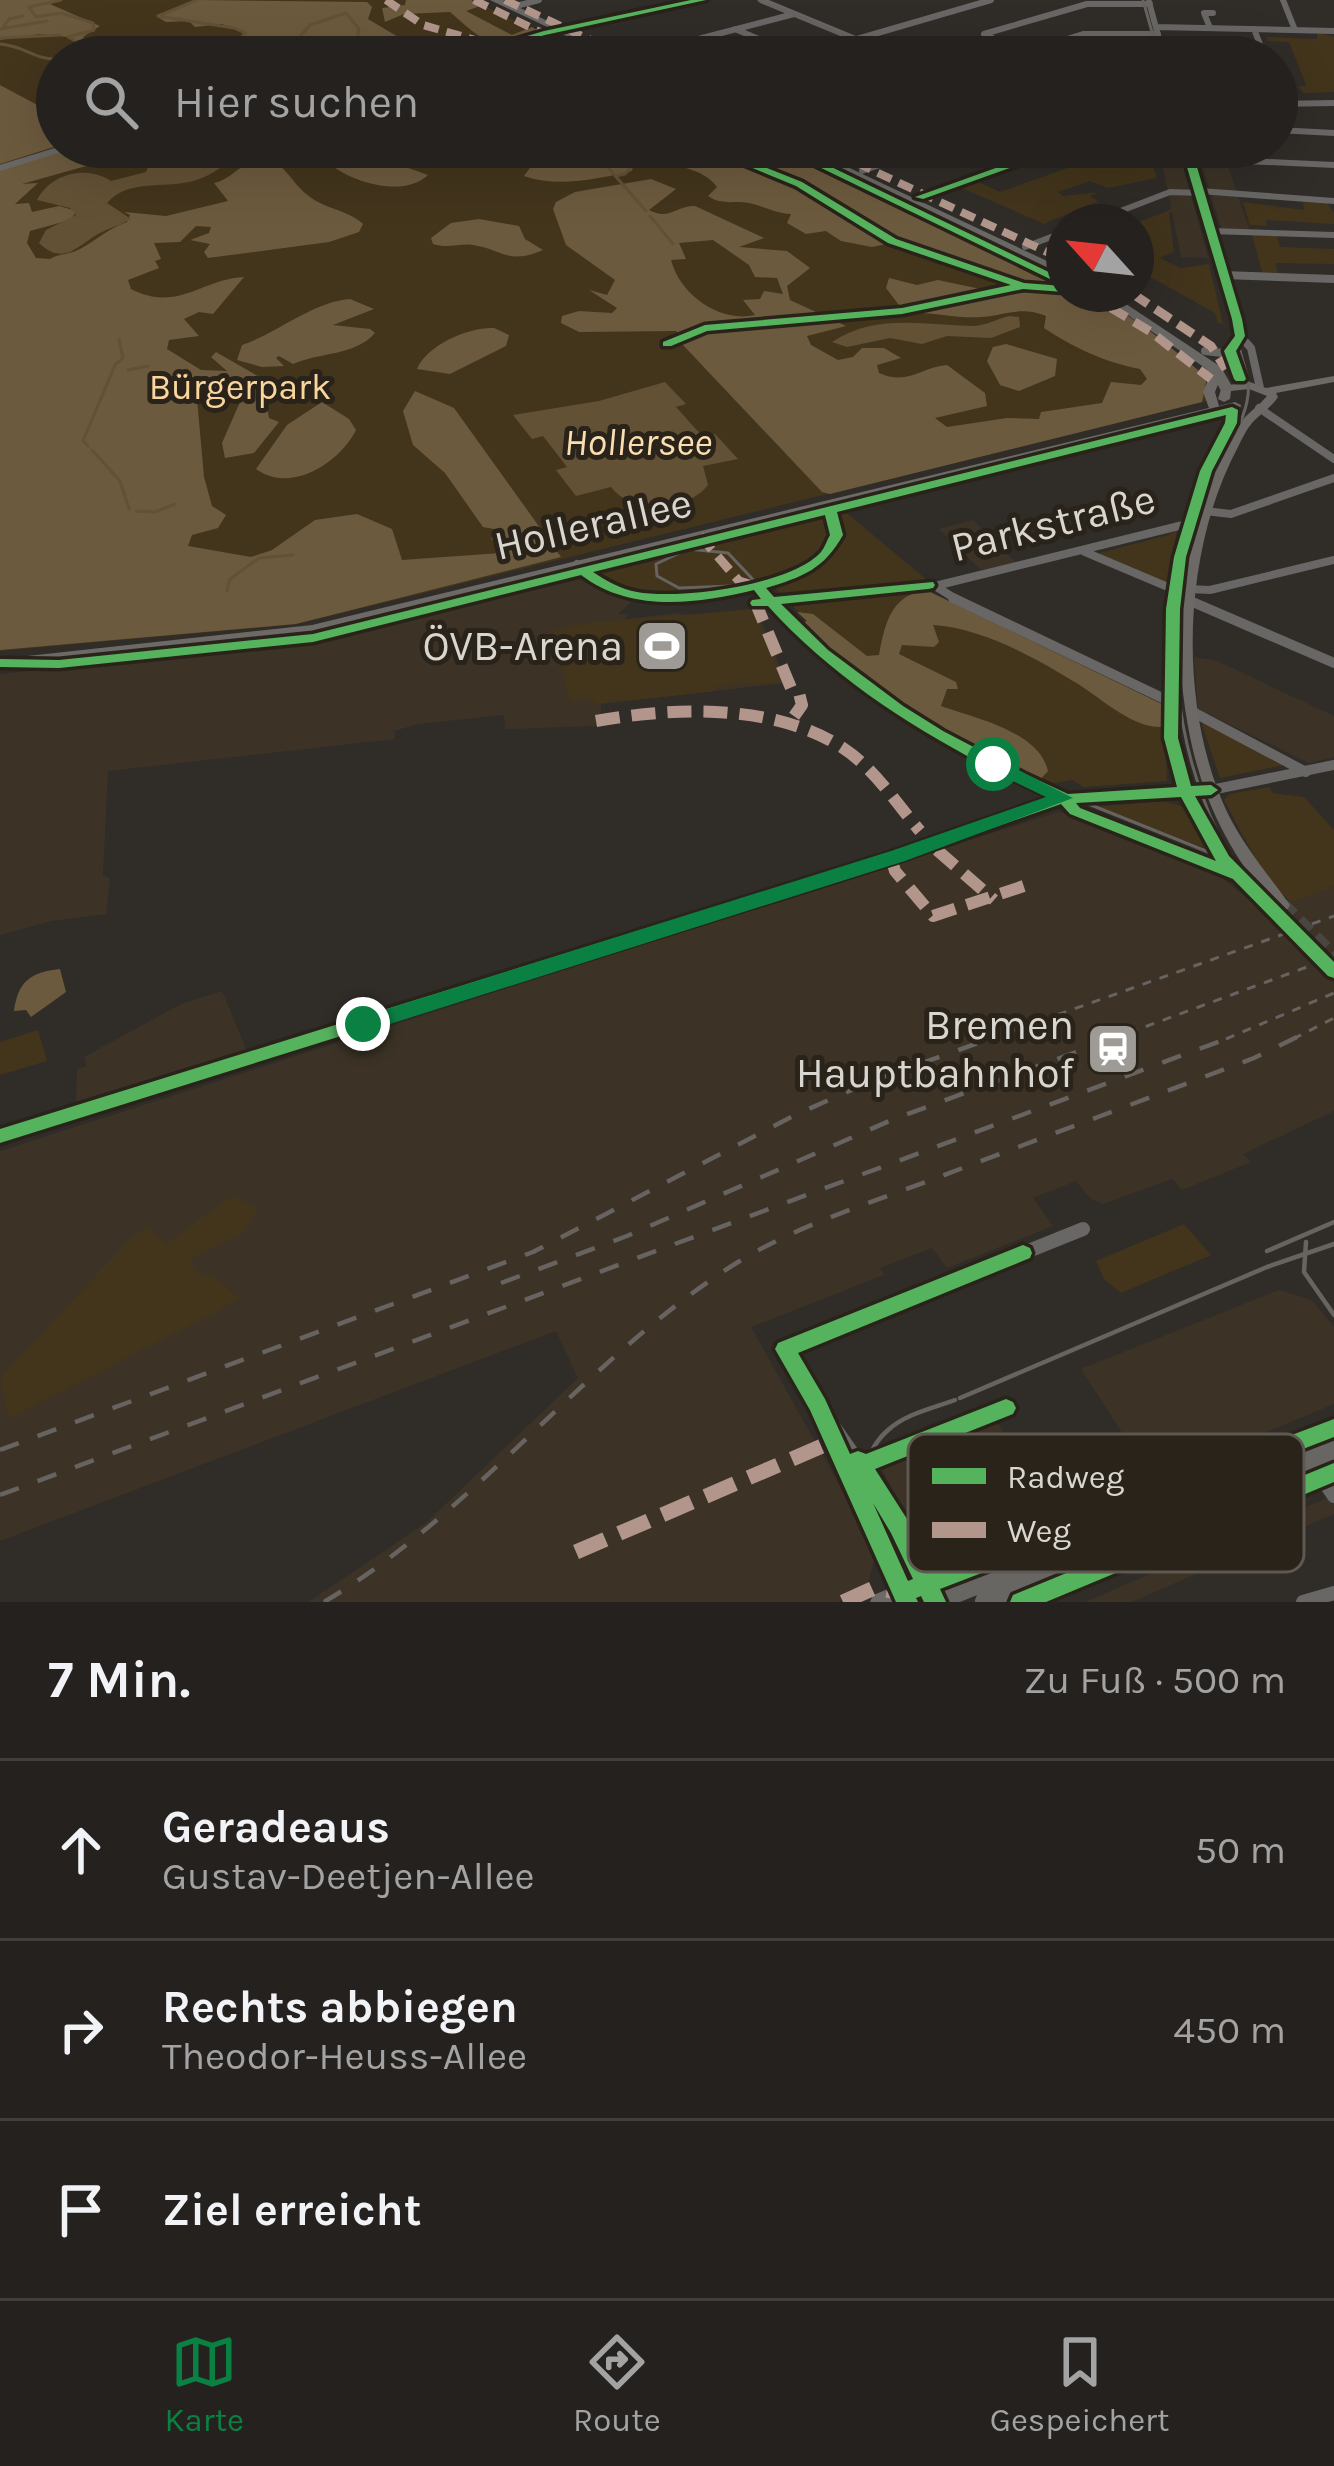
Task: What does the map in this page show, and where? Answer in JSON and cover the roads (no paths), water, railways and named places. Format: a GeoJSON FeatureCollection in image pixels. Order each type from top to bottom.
{"type":"FeatureCollection","features":[{"type":"Feature","properties":{"kind":"highway"},"geometry":{"type":"LineString","coordinates":[[920,1596],[981,1572]]}},
{"type":"Feature","properties":{"kind":"highway"},"geometry":{"type":"LineString","coordinates":[[987,1602],[1069,1572]]}},
{"type":"Feature","properties":{"kind":"main road"},"geometry":{"type":"LineString","coordinates":[[483,0],[568,36]]}},
{"type":"Feature","properties":{"kind":"main road"},"geometry":{"type":"LineString","coordinates":[[496,0],[565,36]]}},
{"type":"Feature","properties":{"kind":"main road"},"geometry":{"type":"LineString","coordinates":[[554,30],[691,0]]}},
{"type":"Feature","properties":{"kind":"main road"},"geometry":{"type":"LineString","coordinates":[[842,168],[1046,262]]}},
{"type":"Feature","properties":{"kind":"main road"},"geometry":{"type":"LineString","coordinates":[[856,168],[1046,260]]}},
{"type":"Feature","properties":{"kind":"main road"},"geometry":{"type":"LineString","coordinates":[[1133,312],[1208,358],[1216,375],[1208,392],[1266,397],[1334,379]]}},
{"type":"Feature","properties":{"kind":"main road"},"geometry":{"type":"LineString","coordinates":[[1144,312],[1208,358],[1228,397],[1232,424],[1206,471],[1187,524],[1171,738],[1185,791],[1222,859],[1276,907],[1244,862],[1211,790],[1191,711],[1184,593],[1205,511],[1234,442],[1266,397]]}},
{"type":"Feature","properties":{"kind":"main road"},"geometry":{"type":"LineString","coordinates":[[1228,397],[1266,397]]}},
{"type":"Feature","properties":{"kind":"main road","name":"Hollerallee"},"geometry":{"type":"LineString","coordinates":[[1195,414],[1228,397]]}},
{"type":"Feature","properties":{"kind":"main road","name":"Hollerallee"},"geometry":{"type":"LineString","coordinates":[[0,663],[276,635],[1195,414],[1228,397]]}},
{"type":"Feature","properties":{"kind":"main road"},"geometry":{"type":"LineString","coordinates":[[1322,1438],[1334,1428]]}},
{"type":"Feature","properties":{"kind":"main road"},"geometry":{"type":"LineString","coordinates":[[880,1602],[920,1596],[977,1572]]}},
{"type":"Feature","properties":{"kind":"main road"},"geometry":{"type":"LineString","coordinates":[[1021,1602],[1094,1572]]}},
{"type":"Feature","properties":{"kind":"street"},"geometry":{"type":"LineString","coordinates":[[512,7],[539,0]]}},
{"type":"Feature","properties":{"kind":"street"},"geometry":{"type":"LineString","coordinates":[[761,0],[849,36]]}},
{"type":"Feature","properties":{"kind":"street"},"geometry":{"type":"LineString","coordinates":[[867,36],[991,0]]}},
{"type":"Feature","properties":{"kind":"street"},"geometry":{"type":"LineString","coordinates":[[1283,0],[1295,30]]}},
{"type":"Feature","properties":{"kind":"street"},"geometry":{"type":"LineString","coordinates":[[988,36],[984,34],[1087,4],[1149,2],[1159,36]]}},
{"type":"Feature","properties":{"kind":"street"},"geometry":{"type":"LineString","coordinates":[[1210,28],[1204,13],[1213,14]]}},
{"type":"Feature","properties":{"kind":"street"},"geometry":{"type":"LineString","coordinates":[[708,36],[794,14]]}},
{"type":"Feature","properties":{"kind":"street"},"geometry":{"type":"LineString","coordinates":[[1082,36],[1210,28],[1334,32]]}},
{"type":"Feature","properties":{"kind":"street"},"geometry":{"type":"LineString","coordinates":[[735,29],[752,36]]}},
{"type":"Feature","properties":{"kind":"street"},"geometry":{"type":"LineString","coordinates":[[1254,29],[1257,36]]}},
{"type":"Feature","properties":{"kind":"street"},"geometry":{"type":"LineString","coordinates":[[533,36],[554,30]]}},
{"type":"Feature","properties":{"kind":"street"},"geometry":{"type":"LineString","coordinates":[[1298,104],[1334,103]]}},
{"type":"Feature","properties":{"kind":"street"},"geometry":{"type":"LineString","coordinates":[[1298,131],[1334,133]]}},
{"type":"Feature","properties":{"kind":"street"},"geometry":{"type":"LineString","coordinates":[[0,168],[36,157]]}},
{"type":"Feature","properties":{"kind":"street"},"geometry":{"type":"LineString","coordinates":[[1298,163],[1334,165]]}},
{"type":"Feature","properties":{"kind":"street"},"geometry":{"type":"LineString","coordinates":[[862,171],[871,168]]}},
{"type":"Feature","properties":{"kind":"street"},"geometry":{"type":"LineString","coordinates":[[920,197],[1003,168]]}},
{"type":"Feature","properties":{"kind":"street"},"geometry":{"type":"LineString","coordinates":[[1193,168],[1240,336],[1251,348],[1266,397],[1275,415],[1334,455]]}},
{"type":"Feature","properties":{"kind":"street"},"geometry":{"type":"LineString","coordinates":[[1139,204],[1170,192],[1334,201]]}},
{"type":"Feature","properties":{"kind":"street"},"geometry":{"type":"LineString","coordinates":[[1211,231],[1334,235]]}},
{"type":"Feature","properties":{"kind":"street"},"geometry":{"type":"LineString","coordinates":[[1025,248],[1046,239]]}},
{"type":"Feature","properties":{"kind":"street"},"geometry":{"type":"LineString","coordinates":[[1224,275],[1334,279]]}},
{"type":"Feature","properties":{"kind":"street"},"geometry":{"type":"LineString","coordinates":[[1023,286],[1046,288]]}},
{"type":"Feature","properties":{"kind":"street"},"geometry":{"type":"LineString","coordinates":[[1208,358],[1234,351],[1240,336]]}},
{"type":"Feature","properties":{"kind":"street","name":"Parkstraße"},"geometry":{"type":"LineString","coordinates":[[1205,511],[1231,514],[1334,478]]}},
{"type":"Feature","properties":{"kind":"street"},"geometry":{"type":"LineString","coordinates":[[577,564],[609,588],[638,597],[677,598],[757,586],[817,563],[833,550],[838,538],[836,520],[826,505]]}},
{"type":"Feature","properties":{"kind":"street","name":"Parkstraße"},"geometry":{"type":"LineString","coordinates":[[1173,703],[939,592],[935,586],[1187,524]]}},
{"type":"Feature","properties":{"kind":"street"},"geometry":{"type":"LineString","coordinates":[[1085,552],[1334,664]]}},
{"type":"Feature","properties":{"kind":"street"},"geometry":{"type":"LineString","coordinates":[[1184,593],[1334,560]]}},
{"type":"Feature","properties":{"kind":"street"},"geometry":{"type":"LineString","coordinates":[[757,586],[814,646],[877,695],[948,740],[1064,798]]}},
{"type":"Feature","properties":{"kind":"street"},"geometry":{"type":"LineString","coordinates":[[1191,711],[1306,772]]}},
{"type":"Feature","properties":{"kind":"street"},"geometry":{"type":"LineString","coordinates":[[0,1136],[1064,798],[1211,790],[1334,765]]}},
{"type":"Feature","properties":{"kind":"street"},"geometry":{"type":"LineString","coordinates":[[920,1596],[856,1470],[785,1349],[1083,1229]]}},
{"type":"Feature","properties":{"kind":"street"},"geometry":{"type":"LineString","coordinates":[[938,1434],[1006,1408]]}},
{"type":"Feature","properties":{"kind":"street"},"geometry":{"type":"LineString","coordinates":[[1322,1438],[1309,1460],[1331,1476]]}},
{"type":"Feature","properties":{"kind":"street"},"geometry":{"type":"LineString","coordinates":[[856,1470],[908,1447]]}},
{"type":"Feature","properties":{"kind":"street"},"geometry":{"type":"LineString","coordinates":[[856,1470],[920,1596]]}},
{"type":"Feature","properties":{"kind":"street"},"geometry":{"type":"LineString","coordinates":[[1304,1602],[1334,1593]]}},
{"type":"Feature","properties":{"kind":"water"},"geometry":{"type":"Polygon","coordinates":[[[148,168],[220,168],[199,179],[139,187],[117,195],[107,203],[131,219],[72,251],[57,253],[39,243],[46,230],[76,215],[70,208],[37,200],[51,183],[70,174],[91,173],[111,181],[148,168]]]}},
{"type":"Feature","properties":{"kind":"water"},"geometry":{"type":"Polygon","coordinates":[[[1019,317],[1020,327],[991,338],[947,336],[922,344],[890,338],[847,347],[832,342],[883,324],[972,326],[1019,317]]]}},
{"type":"Feature","properties":{"kind":"water","name":"Hollersee"},"geometry":{"type":"Polygon","coordinates":[[[665,382],[686,404],[676,407],[703,437],[715,434],[738,459],[703,466],[708,485],[674,505],[645,506],[611,487],[576,496],[556,470],[567,467],[543,436],[532,439],[513,415],[599,401],[665,382]]]}},
{"type":"Feature","properties":{"kind":"waterway"},"geometry":{"type":"LineString","coordinates":[[61,0],[29,7],[36,17],[61,13],[93,23],[94,30],[72,36]]}},
{"type":"Feature","properties":{"kind":"waterway"},"geometry":{"type":"LineString","coordinates":[[197,0],[158,16],[234,28],[243,36]]}},
{"type":"Feature","properties":{"kind":"waterway"},"geometry":{"type":"LineString","coordinates":[[301,35],[310,25],[346,13]]}},
{"type":"Feature","properties":{"kind":"waterway"},"geometry":{"type":"LineString","coordinates":[[347,14],[359,29],[358,35]]}},
{"type":"Feature","properties":{"kind":"waterway"},"geometry":{"type":"LineString","coordinates":[[4,26],[9,19],[23,16]]}},
{"type":"Feature","properties":{"kind":"waterway"},"geometry":{"type":"LineString","coordinates":[[0,29],[47,21]]}},
{"type":"Feature","properties":{"kind":"waterway"},"geometry":{"type":"LineString","coordinates":[[40,36],[60,35]]}},
{"type":"Feature","properties":{"kind":"waterway"},"geometry":{"type":"LineString","coordinates":[[0,38],[36,36]]}},
{"type":"Feature","properties":{"kind":"waterway"},"geometry":{"type":"LineString","coordinates":[[0,44],[36,55]]}},
{"type":"Feature","properties":{"kind":"waterway"},"geometry":{"type":"LineString","coordinates":[[608,168],[615,176]]}},
{"type":"Feature","properties":{"kind":"waterway"},"geometry":{"type":"LineString","coordinates":[[615,176],[631,168]]}},
{"type":"Feature","properties":{"kind":"waterway"},"geometry":{"type":"LineString","coordinates":[[615,176],[646,211]]}},
{"type":"Feature","properties":{"kind":"waterway"},"geometry":{"type":"LineString","coordinates":[[650,216],[673,244]]}},
{"type":"Feature","properties":{"kind":"waterway"},"geometry":{"type":"LineString","coordinates":[[88,446],[83,441],[115,365],[123,358],[119,339]]}},
{"type":"Feature","properties":{"kind":"waterway"},"geometry":{"type":"LineString","coordinates":[[128,370],[148,366]]}},
{"type":"Feature","properties":{"kind":"waterway"},"geometry":{"type":"LineString","coordinates":[[92,450],[120,481],[129,509]]}},
{"type":"Feature","properties":{"kind":"waterway"},"geometry":{"type":"LineString","coordinates":[[136,511],[155,512],[175,504]]}},
{"type":"Feature","properties":{"kind":"waterway"},"geometry":{"type":"LineString","coordinates":[[227,591],[230,579],[259,558],[293,555]]}},
{"type":"Feature","properties":{"kind":"tunnel"},"geometry":{"type":"LineString","coordinates":[[1282,905],[1334,957]]}},
{"type":"Feature","properties":{"kind":"tunnel"},"geometry":{"type":"LineString","coordinates":[[1270,909],[1334,972]]}},
{"type":"Feature","properties":{"kind":"tram line"},"geometry":{"type":"LineString","coordinates":[[759,0],[846,36]]}},
{"type":"Feature","properties":{"kind":"tram line"},"geometry":{"type":"LineString","coordinates":[[1143,0],[1153,36]]}},
{"type":"Feature","properties":{"kind":"tram line"},"geometry":{"type":"LineString","coordinates":[[1191,168],[1215,247],[1248,395],[1241,421],[1202,494],[1188,541],[1179,589],[1178,684],[1196,777],[1234,865]]}},
{"type":"Feature","properties":{"kind":"tram line"},"geometry":{"type":"LineString","coordinates":[[1274,908],[1214,858],[1075,805],[937,736],[842,672],[753,591],[731,586],[679,588],[657,576],[656,564],[688,549],[728,553],[809,639],[886,700],[1036,783],[1226,859],[1278,906]]}},
{"type":"Feature","properties":{"kind":"tram line"},"geometry":{"type":"LineString","coordinates":[[1267,1251],[1334,1222]]}},
{"type":"Feature","properties":{"kind":"tram line"},"geometry":{"type":"LineString","coordinates":[[1305,1254],[1306,1242]]}},
{"type":"Feature","properties":{"kind":"tram line"},"geometry":{"type":"LineString","coordinates":[[1305,1254],[1334,1244]]}},
{"type":"Feature","properties":{"kind":"tram line"},"geometry":{"type":"LineString","coordinates":[[960,1398],[1305,1254]]}},
{"type":"Feature","properties":{"kind":"tram line"},"geometry":{"type":"LineString","coordinates":[[1305,1254],[1304,1272],[1334,1315]]}},
{"type":"Feature","properties":{"kind":"tram line"},"geometry":{"type":"LineString","coordinates":[[916,1602],[874,1516],[867,1470],[873,1449],[894,1425],[955,1400]]}},
{"type":"Feature","properties":{"kind":"railway"},"geometry":{"type":"LineString","coordinates":[[990,1039],[1334,916]]}},
{"type":"Feature","properties":{"kind":"railway"},"geometry":{"type":"LineString","coordinates":[[1112,1039],[1334,957]]}},
{"type":"Feature","properties":{"kind":"railway"},"geometry":{"type":"LineString","coordinates":[[1226,1039],[1334,993]]}},
{"type":"Feature","properties":{"kind":"railway"},"geometry":{"type":"LineString","coordinates":[[1296,1038],[1334,1018]]}},
{"type":"Feature","properties":{"kind":"railway"},"geometry":{"type":"LineString","coordinates":[[0,1450],[533,1252],[795,1115],[874,1080],[998,1036]]}},
{"type":"Feature","properties":{"kind":"railway"},"geometry":{"type":"LineString","coordinates":[[501,1283],[627,1236],[894,1119],[1120,1036]]}},
{"type":"Feature","properties":{"kind":"railway"},"geometry":{"type":"LineString","coordinates":[[1226,1039],[1234,1036]]}},
{"type":"Feature","properties":{"kind":"railway"},"geometry":{"type":"LineString","coordinates":[[324,1602],[433,1524],[631,1343],[738,1262],[836,1215],[1254,1058],[1296,1038]]}},
{"type":"Feature","properties":{"kind":"railway"},"geometry":{"type":"LineString","coordinates":[[0,1495],[1226,1039]]}},
{"type":"Feature","properties":{"kind":"place","name":"ÖVB-Arena"},"geometry":{"type":"Point","coordinates":[662,646]}},
{"type":"Feature","properties":{"kind":"place","name":"Bremen Hauptbahnhof"},"geometry":{"type":"Point","coordinates":[1113,1049]}},
{"type":"Feature","properties":{"kind":"park label","name":"Bürgerpark"},"geometry":{"type":"Point","coordinates":[240,387]}}]}
